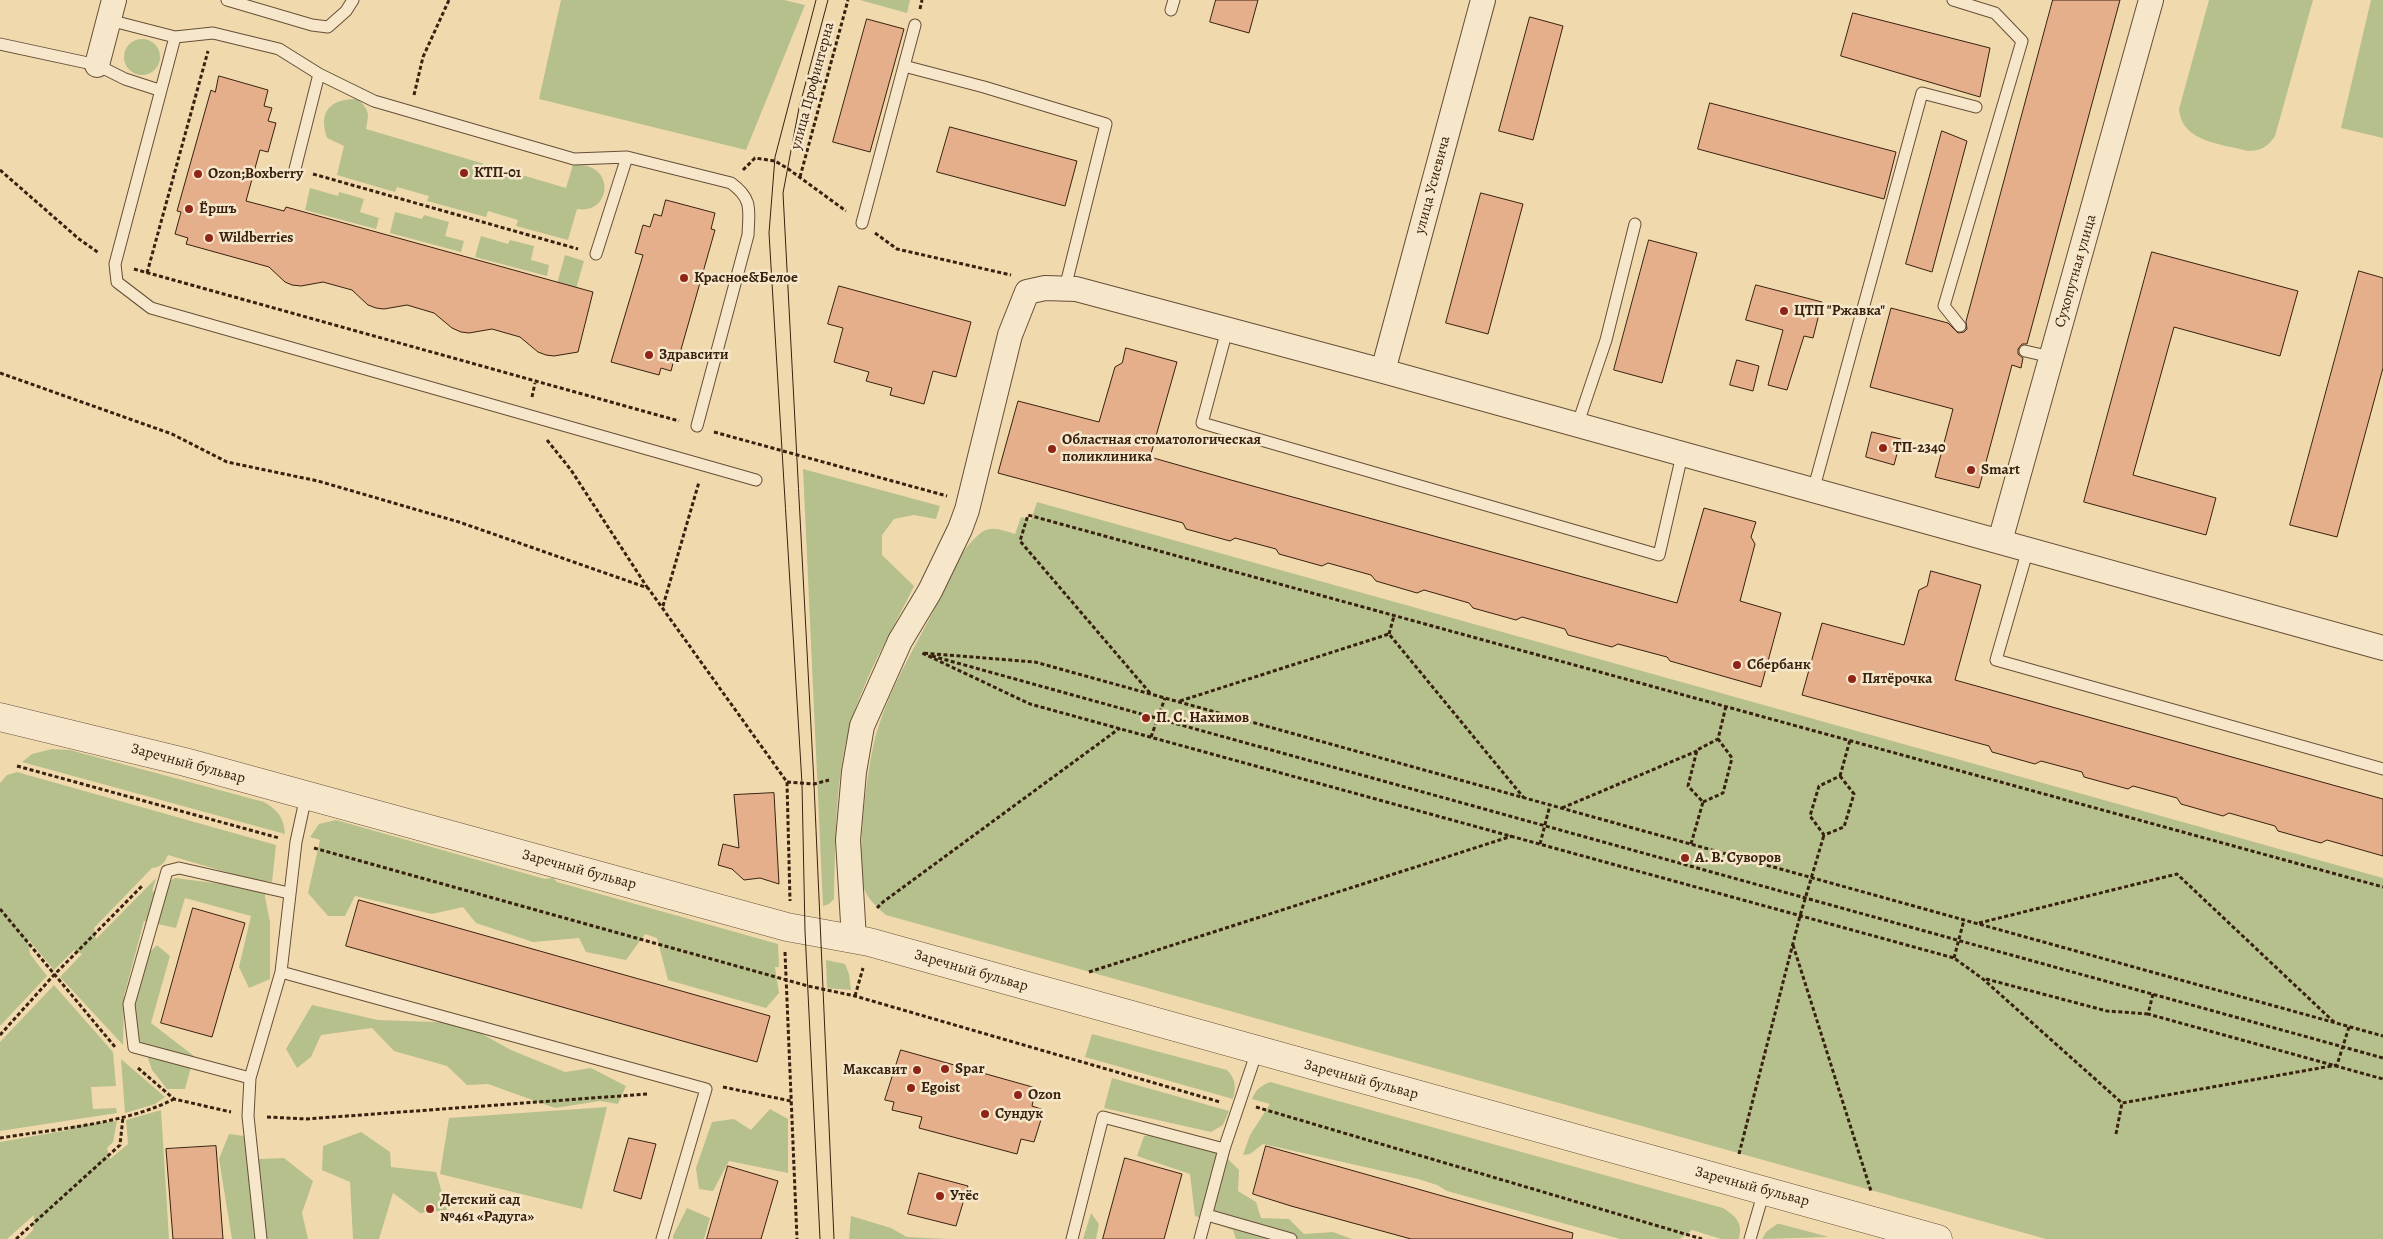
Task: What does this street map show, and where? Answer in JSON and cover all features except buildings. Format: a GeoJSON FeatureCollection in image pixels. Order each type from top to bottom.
{"type":"FeatureCollection","features":[{"type":"Feature","properties":{"kind":"street","name":"улица Усиевича"},"geometry":{"type":"LineString","coordinates":[[1383,371],[1483,0]]}},
{"type":"Feature","properties":{"kind":"street","name":"Сухопутная улица"},"geometry":{"type":"LineString","coordinates":[[2000,541],[2151,0]]}},
{"type":"Feature","properties":{"kind":"street"},"geometry":{"type":"LineString","coordinates":[[97,65],[112,10]]}},
{"type":"Feature","properties":{"kind":"street"},"geometry":{"type":"LineString","coordinates":[[861,941],[848,840],[854,772],[862,726],[900,641],[930,591],[960,529],[967,510],[1010,335],[1027,292],[1045,288],[1065,288],[1383,371],[2383,648]]}},
{"type":"Feature","properties":{"kind":"street","name":"Заречный бульвар"},"geometry":{"type":"LineString","coordinates":[[0,717],[185,762],[787,927],[861,941],[1938,1239]]}},
{"type":"Feature","properties":{"kind":"lane"},"geometry":{"type":"LineString","coordinates":[[227,0],[312,25],[328,27],[346,11],[353,0]]}},
{"type":"Feature","properties":{"kind":"lane"},"geometry":{"type":"LineString","coordinates":[[1953,0],[1995,13],[2022,41],[1944,306],[1960,326]]}},
{"type":"Feature","properties":{"kind":"lane"},"geometry":{"type":"LineString","coordinates":[[112,10],[175,37],[213,33],[279,49],[319,74],[374,101],[574,160],[627,157],[730,182],[743,192],[749,208],[748,236],[698,426]]}},
{"type":"Feature","properties":{"kind":"lane"},"geometry":{"type":"LineString","coordinates":[[862,223],[915,25]]}},
{"type":"Feature","properties":{"kind":"lane"},"geometry":{"type":"LineString","coordinates":[[175,37],[159,90],[115,264],[117,282],[151,308],[756,480]]}},
{"type":"Feature","properties":{"kind":"lane"},"geometry":{"type":"LineString","coordinates":[[0,44],[97,65],[125,79],[159,90]]}},
{"type":"Feature","properties":{"kind":"lane"},"geometry":{"type":"LineString","coordinates":[[904,66],[984,87],[1106,124],[1065,288]]}},
{"type":"Feature","properties":{"kind":"lane"},"geometry":{"type":"LineString","coordinates":[[295,169],[319,74]]}},
{"type":"Feature","properties":{"kind":"lane"},"geometry":{"type":"LineString","coordinates":[[1813,491],[1922,93],[1976,107]]}},
{"type":"Feature","properties":{"kind":"lane"},"geometry":{"type":"LineString","coordinates":[[596,254],[627,157]]}},
{"type":"Feature","properties":{"kind":"lane"},"geometry":{"type":"LineString","coordinates":[[1577,426],[1606,340],[1634,224]]}},
{"type":"Feature","properties":{"kind":"lane"},"geometry":{"type":"LineString","coordinates":[[1227,330],[1202,423],[1659,555],[1682,455]]}},
{"type":"Feature","properties":{"kind":"lane"},"geometry":{"type":"LineString","coordinates":[[2025,351],[2051,357]]}},
{"type":"Feature","properties":{"kind":"lane"},"geometry":{"type":"LineString","coordinates":[[2028,549],[1996,660],[2383,769]]}},
{"type":"Feature","properties":{"kind":"lane"},"geometry":{"type":"LineString","coordinates":[[261,1239],[248,1116],[250,1078],[281,972],[296,842],[306,796]]}},
{"type":"Feature","properties":{"kind":"lane"},"geometry":{"type":"LineString","coordinates":[[250,1078],[134,1048],[129,1004],[167,871],[179,868],[289,893]]}},
{"type":"Feature","properties":{"kind":"lane"},"geometry":{"type":"LineString","coordinates":[[281,972],[706,1089],[662,1239]]}},
{"type":"Feature","properties":{"kind":"lane"},"geometry":{"type":"LineString","coordinates":[[1200,1239],[1224,1149],[1257,1051]]}},
{"type":"Feature","properties":{"kind":"lane"},"geometry":{"type":"LineString","coordinates":[[1072,1239],[1104,1117],[1224,1149]]}},
{"type":"Feature","properties":{"kind":"lane"},"geometry":{"type":"LineString","coordinates":[[1750,1239],[1764,1191]]}},
{"type":"Feature","properties":{"kind":"lane"},"geometry":{"type":"LineString","coordinates":[[1206,1215],[1291,1239]]}},
{"type":"Feature","properties":{"kind":"path"},"geometry":{"type":"LineString","coordinates":[[410,112],[423,58],[449,0]]}},
{"type":"Feature","properties":{"kind":"path","name":"улица Профинтерна"},"geometry":{"type":"LineString","coordinates":[[800,177],[848,0]]}},
{"type":"Feature","properties":{"kind":"path"},"geometry":{"type":"LineString","coordinates":[[147,273],[213,33]]}},
{"type":"Feature","properties":{"kind":"path"},"geometry":{"type":"LineString","coordinates":[[295,169],[596,254]]}},
{"type":"Feature","properties":{"kind":"path"},"geometry":{"type":"LineString","coordinates":[[0,170],[79,239],[115,264],[698,426]]}},
{"type":"Feature","properties":{"kind":"path"},"geometry":{"type":"LineString","coordinates":[[0,373],[172,434],[227,462],[318,481],[459,522],[648,588]]}},
{"type":"Feature","properties":{"kind":"path"},"geometry":{"type":"LineString","coordinates":[[527,416],[571,470],[648,588],[663,606],[787,782],[790,898],[787,927]]}},
{"type":"Feature","properties":{"kind":"path"},"geometry":{"type":"LineString","coordinates":[[663,606],[712,431],[951,498]]}},
{"type":"Feature","properties":{"kind":"path"},"geometry":{"type":"LineString","coordinates":[[1150,694],[1020,541],[1028,515],[2383,887]]}},
{"type":"Feature","properties":{"kind":"path"},"geometry":{"type":"LineString","coordinates":[[1389,634],[1394,616]]}},
{"type":"Feature","properties":{"kind":"path"},"geometry":{"type":"LineString","coordinates":[[1178,702],[1389,634]]}},
{"type":"Feature","properties":{"kind":"path"},"geometry":{"type":"LineString","coordinates":[[1389,634],[1524,798]]}},
{"type":"Feature","properties":{"kind":"path"},"geometry":{"type":"LineString","coordinates":[[922,653],[1034,662],[2383,1036]]}},
{"type":"Feature","properties":{"kind":"path"},"geometry":{"type":"LineString","coordinates":[[922,653],[2383,1058]]}},
{"type":"Feature","properties":{"kind":"path"},"geometry":{"type":"LineString","coordinates":[[922,653],[1030,704],[1954,958],[1983,978],[2122,1103]]}},
{"type":"Feature","properties":{"kind":"path"},"geometry":{"type":"LineString","coordinates":[[1151,737],[1165,698]]}},
{"type":"Feature","properties":{"kind":"path"},"geometry":{"type":"LineString","coordinates":[[1562,808],[1697,750],[1718,739],[1726,706]]}},
{"type":"Feature","properties":{"kind":"path"},"geometry":{"type":"LineString","coordinates":[[855,996],[861,941],[877,908],[1120,728]]}},
{"type":"Feature","properties":{"kind":"path"},"geometry":{"type":"LineString","coordinates":[[1691,844],[1703,802],[1723,793],[1732,758],[1718,739]]}},
{"type":"Feature","properties":{"kind":"path"},"geometry":{"type":"LineString","coordinates":[[1824,835],[1810,816],[1814,801],[1819,786],[1840,776],[1850,740]]}},
{"type":"Feature","properties":{"kind":"path"},"geometry":{"type":"LineString","coordinates":[[1697,750],[1688,786],[1703,802]]}},
{"type":"Feature","properties":{"kind":"path"},"geometry":{"type":"LineString","coordinates":[[17,766],[296,842],[785,980],[855,996],[1229,1104],[1251,1106],[1702,1239]]}},
{"type":"Feature","properties":{"kind":"path"},"geometry":{"type":"LineString","coordinates":[[1824,835],[1844,827],[1854,794],[1840,776]]}},
{"type":"Feature","properties":{"kind":"path"},"geometry":{"type":"LineString","coordinates":[[1540,844],[1550,805]]}},
{"type":"Feature","properties":{"kind":"path"},"geometry":{"type":"LineString","coordinates":[[1739,1154],[1800,916],[1824,835]]}},
{"type":"Feature","properties":{"kind":"path"},"geometry":{"type":"LineString","coordinates":[[1089,972],[1513,836]]}},
{"type":"Feature","properties":{"kind":"path"},"geometry":{"type":"LineString","coordinates":[[0,1035],[53,976],[154,874],[167,871]]}},
{"type":"Feature","properties":{"kind":"path"},"geometry":{"type":"LineString","coordinates":[[1977,924],[2177,874],[2336,1023]]}},
{"type":"Feature","properties":{"kind":"path"},"geometry":{"type":"LineString","coordinates":[[0,909],[53,976],[116,1049]]}},
{"type":"Feature","properties":{"kind":"path"},"geometry":{"type":"LineString","coordinates":[[1954,958],[1964,920]]}},
{"type":"Feature","properties":{"kind":"path"},"geometry":{"type":"LineString","coordinates":[[1793,945],[1871,1191]]}},
{"type":"Feature","properties":{"kind":"path"},"geometry":{"type":"LineString","coordinates":[[1983,978],[2107,1011],[2148,1014],[2383,1079]]}},
{"type":"Feature","properties":{"kind":"path"},"geometry":{"type":"LineString","coordinates":[[785,980],[796,1239]]}},
{"type":"Feature","properties":{"kind":"path"},"geometry":{"type":"LineString","coordinates":[[2148,1014],[2153,994]]}},
{"type":"Feature","properties":{"kind":"path"},"geometry":{"type":"LineString","coordinates":[[2337,1065],[2348,1027]]}},
{"type":"Feature","properties":{"kind":"path"},"geometry":{"type":"LineString","coordinates":[[130,1061],[174,1099],[248,1116],[306,1119],[648,1094]]}},
{"type":"Feature","properties":{"kind":"path"},"geometry":{"type":"LineString","coordinates":[[2122,1103],[2337,1065]]}},
{"type":"Feature","properties":{"kind":"path"},"geometry":{"type":"LineString","coordinates":[[706,1089],[722,1087],[791,1101]]}},
{"type":"Feature","properties":{"kind":"path"},"geometry":{"type":"LineString","coordinates":[[0,1138],[123,1117],[156,1108],[174,1099]]}},
{"type":"Feature","properties":{"kind":"path"},"geometry":{"type":"LineString","coordinates":[[2116,1134],[2122,1103]]}},
{"type":"Feature","properties":{"kind":"path"},"geometry":{"type":"LineString","coordinates":[[16,1239],[120,1144],[123,1117]]}},
{"type":"Feature","properties":{"kind":"green space"},"geometry":{"type":"Polygon","coordinates":[[[561,0],[784,0],[805,5],[746,150],[539,99],[561,0]]]}},
{"type":"Feature","properties":{"kind":"green space"},"geometry":{"type":"Polygon","coordinates":[[[860,0],[910,0],[907,13],[860,0]]]}},
{"type":"Feature","properties":{"kind":"green space"},"geometry":{"type":"Polygon","coordinates":[[[2209,0],[2313,0],[2275,136],[2267,146],[2260,149],[2248,151],[2204,140],[2195,135],[2181,120],[2179,109],[2209,0]]]}},
{"type":"Feature","properties":{"kind":"green space"},"geometry":{"type":"Polygon","coordinates":[[[2371,0],[2383,0],[2383,138],[2341,128],[2371,0]]]}},
{"type":"Feature","properties":{"kind":"green space"},"geometry":{"type":"Polygon","coordinates":[[[142,39],[149,40],[155,44],[159,50],[159,64],[155,70],[149,74],[142,75],[135,74],[129,70],[125,64],[124,57],[125,50],[129,44],[135,40],[142,39]]]}},
{"type":"Feature","properties":{"kind":"green space"},"geometry":{"type":"Polygon","coordinates":[[[357,99],[368,112],[366,129],[566,188],[573,165],[587,166],[597,171],[603,179],[605,188],[603,197],[598,204],[589,209],[577,209],[568,240],[516,226],[518,220],[488,211],[486,217],[427,201],[429,196],[397,187],[395,192],[337,175],[344,146],[327,138],[324,121],[325,114],[333,104],[340,101],[357,99]]]}},
{"type":"Feature","properties":{"kind":"green space"},"geometry":{"type":"Polygon","coordinates":[[[310,188],[338,196],[339,192],[364,199],[360,212],[379,218],[376,229],[305,210],[310,188]]]}},
{"type":"Feature","properties":{"kind":"green space"},"geometry":{"type":"Polygon","coordinates":[[[395,212],[422,219],[424,215],[449,222],[445,236],[464,241],[461,252],[390,233],[395,212]]]}},
{"type":"Feature","properties":{"kind":"green space"},"geometry":{"type":"Polygon","coordinates":[[[481,236],[508,244],[510,240],[534,246],[531,260],[549,265],[547,276],[475,257],[481,236]]]}},
{"type":"Feature","properties":{"kind":"green space"},"geometry":{"type":"Polygon","coordinates":[[[565,255],[584,261],[576,289],[557,284],[565,255]]]}},
{"type":"Feature","properties":{"kind":"green space"},"geometry":{"type":"Polygon","coordinates":[[[803,469],[940,506],[936,519],[914,515],[894,519],[882,535],[882,555],[914,586],[871,670],[851,723],[845,748],[838,797],[834,899],[829,904],[823,906],[803,469]]]}},
{"type":"Feature","properties":{"kind":"green space"},"geometry":{"type":"Polygon","coordinates":[[[1037,502],[2383,878],[2383,1239],[2046,1239],[886,915],[872,902],[866,893],[861,861],[870,762],[883,713],[953,569],[966,549],[973,540],[986,530],[998,529],[1015,534],[1021,517],[1031,520],[1037,502]]]}},
{"type":"Feature","properties":{"kind":"green space"},"geometry":{"type":"Polygon","coordinates":[[[52,749],[70,750],[264,802],[279,815],[285,834],[22,762],[32,754],[52,749]]]}},
{"type":"Feature","properties":{"kind":"green space"},"geometry":{"type":"Polygon","coordinates":[[[17,772],[276,845],[272,882],[266,881],[265,897],[270,922],[270,979],[249,988],[239,967],[251,916],[185,898],[176,928],[144,921],[124,996],[123,1045],[60,977],[82,954],[74,950],[54,970],[28,939],[30,954],[47,976],[0,1026],[0,783],[7,775],[17,772]],[[168,855],[162,865],[152,868],[94,928],[96,939],[156,878],[152,892],[175,878],[230,885],[229,873],[168,855]]]}},
{"type":"Feature","properties":{"kind":"green space"},"geometry":{"type":"Polygon","coordinates":[[[336,820],[545,879],[553,878],[557,882],[778,944],[779,967],[775,967],[779,993],[766,1008],[668,980],[657,938],[645,934],[626,960],[586,952],[579,938],[533,942],[476,923],[463,907],[432,914],[355,896],[345,916],[328,916],[308,893],[320,840],[310,837],[319,824],[336,820]]]}},
{"type":"Feature","properties":{"kind":"green space"},"geometry":{"type":"Polygon","coordinates":[[[157,945],[170,956],[151,1023],[194,1056],[185,1089],[167,1089],[152,1070],[144,1047],[133,1030],[138,964],[157,945]]]}},
{"type":"Feature","properties":{"kind":"green space"},"geometry":{"type":"Polygon","coordinates":[[[826,960],[845,964],[849,974],[851,990],[827,988],[826,960]]]}},
{"type":"Feature","properties":{"kind":"green space"},"geometry":{"type":"Polygon","coordinates":[[[54,985],[113,1052],[116,1086],[91,1087],[93,1109],[116,1108],[117,1113],[0,1131],[0,1042],[54,985]]]}},
{"type":"Feature","properties":{"kind":"green space"},"geometry":{"type":"Polygon","coordinates":[[[312,1005],[378,1020],[462,1023],[511,1050],[565,1072],[591,1068],[626,1086],[618,1104],[600,1101],[555,1108],[488,1084],[467,1085],[447,1066],[394,1051],[372,1028],[321,1035],[311,1057],[297,1068],[286,1049],[312,1005]]]}},
{"type":"Feature","properties":{"kind":"green space"},"geometry":{"type":"Polygon","coordinates":[[[1092,1034],[1227,1070],[1234,1083],[1233,1099],[1085,1057],[1092,1034]]]}},
{"type":"Feature","properties":{"kind":"green space"},"geometry":{"type":"Polygon","coordinates":[[[121,1059],[165,1097],[155,1104],[125,1113],[121,1059]]]}},
{"type":"Feature","properties":{"kind":"green space"},"geometry":{"type":"Polygon","coordinates":[[[1112,1078],[1229,1111],[1223,1125],[1211,1132],[1104,1108],[1112,1078]]]}},
{"type":"Feature","properties":{"kind":"green space"},"geometry":{"type":"Polygon","coordinates":[[[1270,1082],[1723,1208],[1737,1220],[1740,1229],[1739,1239],[1721,1239],[1692,1230],[1680,1239],[1620,1239],[1447,1191],[1437,1185],[1418,1179],[1263,1144],[1250,1154],[1243,1155],[1250,1135],[1270,1104],[1252,1099],[1259,1088],[1270,1082]]]}},
{"type":"Feature","properties":{"kind":"green space"},"geometry":{"type":"Polygon","coordinates":[[[607,1107],[582,1209],[440,1174],[449,1118],[607,1107]]]}},
{"type":"Feature","properties":{"kind":"green space"},"geometry":{"type":"Polygon","coordinates":[[[770,1109],[788,1119],[788,1173],[729,1161],[713,1191],[699,1189],[696,1168],[712,1122],[734,1119],[751,1130],[770,1109]]]}},
{"type":"Feature","properties":{"kind":"green space"},"geometry":{"type":"Polygon","coordinates":[[[161,1110],[169,1239],[24,1239],[33,1230],[34,1215],[7,1239],[0,1239],[0,1142],[68,1130],[72,1126],[117,1121],[113,1142],[107,1148],[110,1159],[128,1144],[126,1120],[161,1110]]]}},
{"type":"Feature","properties":{"kind":"green space"},"geometry":{"type":"Polygon","coordinates":[[[361,1132],[390,1152],[391,1167],[436,1172],[447,1210],[420,1213],[393,1193],[379,1239],[353,1239],[350,1182],[322,1170],[323,1146],[361,1132]]]}},
{"type":"Feature","properties":{"kind":"green space"},"geometry":{"type":"Polygon","coordinates":[[[229,1134],[252,1137],[258,1159],[284,1158],[313,1181],[302,1213],[308,1239],[232,1239],[219,1159],[229,1134]]]}},
{"type":"Feature","properties":{"kind":"green space"},"geometry":{"type":"Polygon","coordinates":[[[1166,1134],[1226,1157],[1239,1170],[1238,1191],[1256,1202],[1261,1218],[1289,1219],[1304,1234],[1333,1232],[1352,1239],[1236,1239],[1233,1230],[1195,1216],[1190,1174],[1137,1156],[1144,1136],[1166,1134]]]}},
{"type":"Feature","properties":{"kind":"green space"},"geometry":{"type":"Polygon","coordinates":[[[687,1208],[710,1218],[704,1239],[673,1239],[687,1208]]]}},
{"type":"Feature","properties":{"kind":"green space"},"geometry":{"type":"Polygon","coordinates":[[[1091,1213],[1099,1224],[1096,1239],[1083,1239],[1091,1213]]]}},
{"type":"Feature","properties":{"kind":"green space"},"geometry":{"type":"Polygon","coordinates":[[[851,1216],[891,1228],[907,1237],[949,1239],[849,1239],[851,1216]]]}},
{"type":"Feature","properties":{"kind":"green space"},"geometry":{"type":"Polygon","coordinates":[[[1777,1224],[1829,1237],[1762,1239],[1766,1232],[1777,1224]]]}},
{"type":"Feature","properties":{"kind":"tram line"},"geometry":{"type":"LineString","coordinates":[[816,0],[775,157],[769,233],[802,784],[805,931],[820,1239]]}},
{"type":"Feature","properties":{"kind":"tram line"},"geometry":{"type":"LineString","coordinates":[[828,0],[799,108],[783,193],[814,784],[834,1239]]}},
{"type":"Feature","properties":{"kind":"place","name":"КТП-01"},"geometry":{"type":"Point","coordinates":[464,173]}},
{"type":"Feature","properties":{"kind":"place","name":"Ozon;Boxberry"},"geometry":{"type":"Point","coordinates":[198,174]}},
{"type":"Feature","properties":{"kind":"place","name":"Ёршъ"},"geometry":{"type":"Point","coordinates":[189,209]}},
{"type":"Feature","properties":{"kind":"place","name":"Wildberries"},"geometry":{"type":"Point","coordinates":[209,238]}},
{"type":"Feature","properties":{"kind":"place","name":"Красное&Белое"},"geometry":{"type":"Point","coordinates":[684,278]}},
{"type":"Feature","properties":{"kind":"place","name":"ЦТП \"Ржавка\""},"geometry":{"type":"Point","coordinates":[1784,311]}},
{"type":"Feature","properties":{"kind":"place","name":"Здравсити"},"geometry":{"type":"Point","coordinates":[649,355]}},
{"type":"Feature","properties":{"kind":"place","name":"ТП-2340"},"geometry":{"type":"Point","coordinates":[1883,448]}},
{"type":"Feature","properties":{"kind":"place","name":"Областная стоматологическая поликлиника"},"geometry":{"type":"Point","coordinates":[1052,449]}},
{"type":"Feature","properties":{"kind":"place","name":"Smart"},"geometry":{"type":"Point","coordinates":[1971,470]}},
{"type":"Feature","properties":{"kind":"place","name":"Сбербанк"},"geometry":{"type":"Point","coordinates":[1737,665]}},
{"type":"Feature","properties":{"kind":"place","name":"Пятёрочка"},"geometry":{"type":"Point","coordinates":[1852,679]}},
{"type":"Feature","properties":{"kind":"place","name":"П. С. Нахимов"},"geometry":{"type":"Point","coordinates":[1146,718]}},
{"type":"Feature","properties":{"kind":"place","name":"А. В. Суворов"},"geometry":{"type":"Point","coordinates":[1685,858]}},
{"type":"Feature","properties":{"kind":"place","name":"Spar"},"geometry":{"type":"Point","coordinates":[945,1069]}},
{"type":"Feature","properties":{"kind":"place","name":"Максавит"},"geometry":{"type":"Point","coordinates":[917,1070]}},
{"type":"Feature","properties":{"kind":"place","name":"Egoist"},"geometry":{"type":"Point","coordinates":[911,1088]}},
{"type":"Feature","properties":{"kind":"place","name":"Ozon"},"geometry":{"type":"Point","coordinates":[1018,1095]}},
{"type":"Feature","properties":{"kind":"place","name":"Сундук"},"geometry":{"type":"Point","coordinates":[985,1114]}},
{"type":"Feature","properties":{"kind":"place","name":"Утёс"},"geometry":{"type":"Point","coordinates":[940,1196]}},
{"type":"Feature","properties":{"kind":"place","name":"Детский сад №461 «Радуга»"},"geometry":{"type":"Point","coordinates":[430,1209]}}]}
